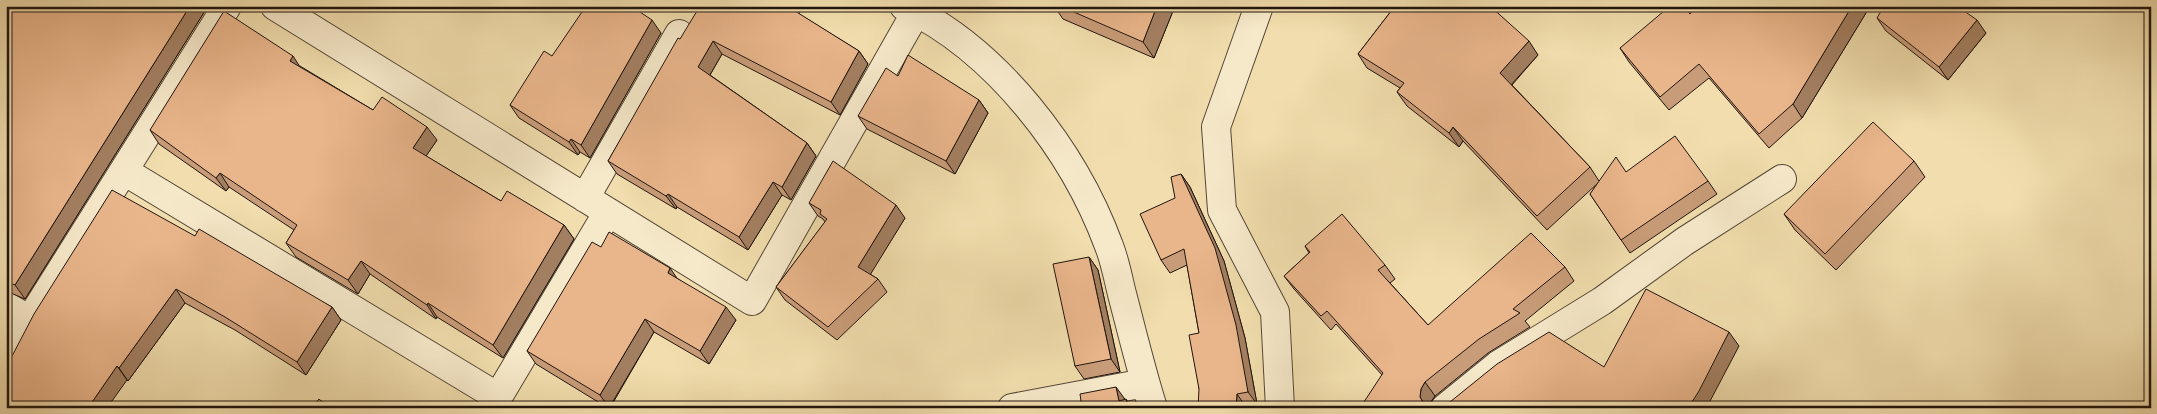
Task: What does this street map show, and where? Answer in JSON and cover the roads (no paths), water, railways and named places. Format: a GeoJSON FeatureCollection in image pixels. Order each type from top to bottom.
{"type":"FeatureCollection","features":[{"type":"Feature","properties":{"kind":"street"},"geometry":{"type":"LineString","coordinates":[[6,366],[30,320],[228,6]]}},
{"type":"Feature","properties":{"kind":"street"},"geometry":{"type":"LineString","coordinates":[[275,6],[752,301],[910,9],[978,54],[1030,107],[1082,185],[1110,247],[1149,396],[1012,408]]}},
{"type":"Feature","properties":{"kind":"street"},"geometry":{"type":"LineString","coordinates":[[1259,6],[1216,127],[1222,210],[1275,312],[1280,408]]}},
{"type":"Feature","properties":{"kind":"street"},"geometry":{"type":"LineString","coordinates":[[585,198],[678,34]]}},
{"type":"Feature","properties":{"kind":"street"},"geometry":{"type":"LineString","coordinates":[[124,171],[498,397],[608,212]]}},
{"type":"Feature","properties":{"kind":"street"},"geometry":{"type":"LineString","coordinates":[[1445,408],[1498,365],[1602,301],[1685,241],[1782,179]]}},
{"type":"Feature","properties":{"kind":"street"},"geometry":{"type":"LineString","coordinates":[[6,306],[30,320]]}}]}
